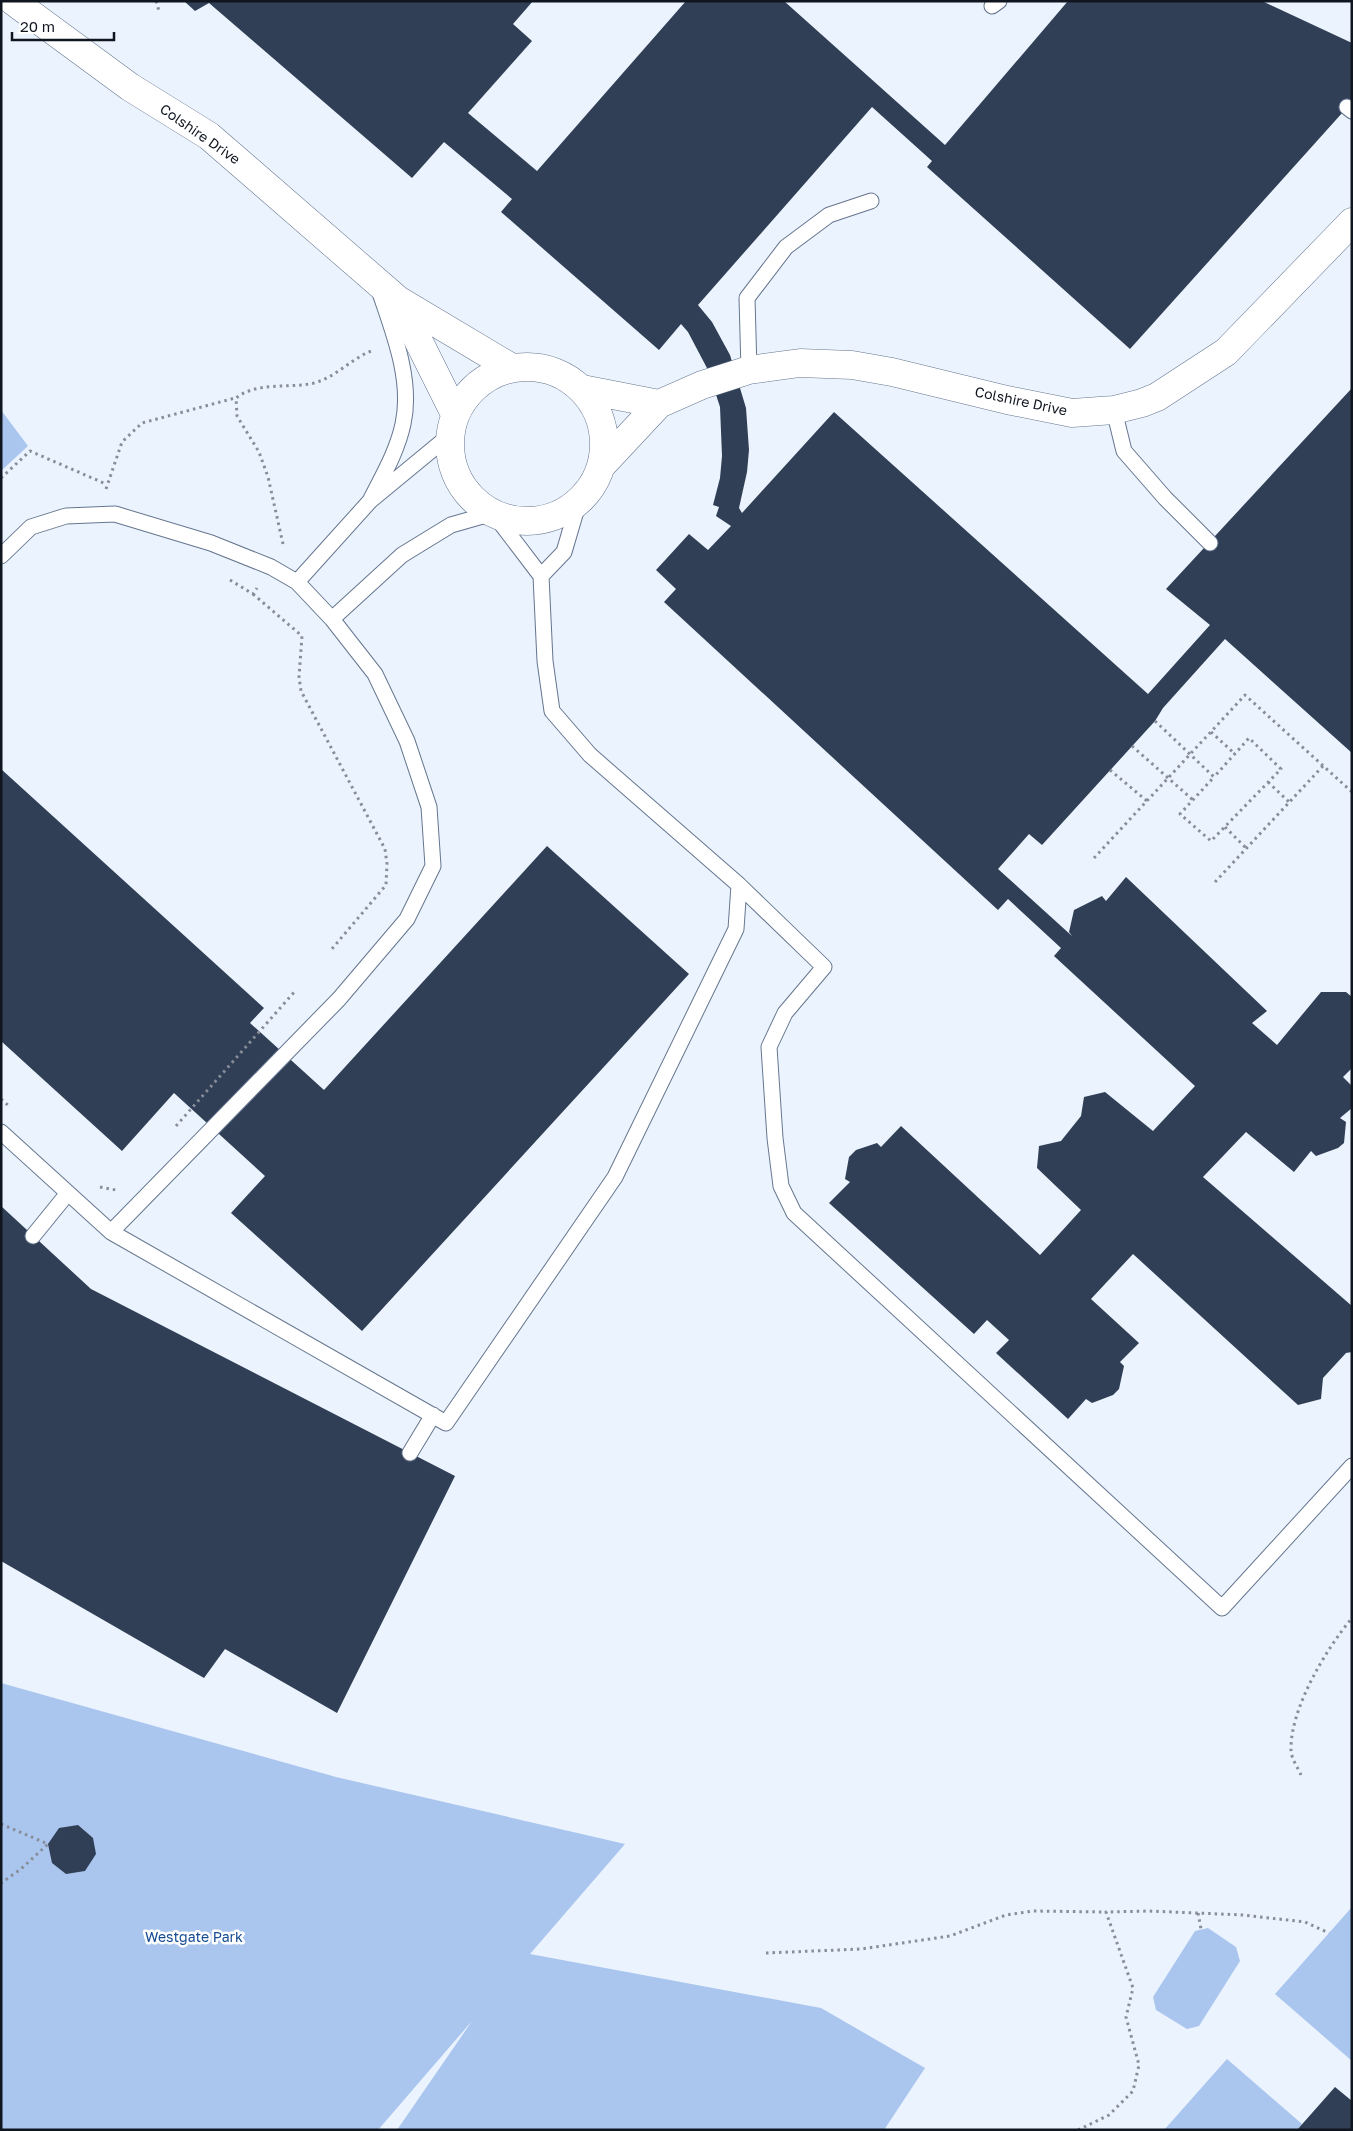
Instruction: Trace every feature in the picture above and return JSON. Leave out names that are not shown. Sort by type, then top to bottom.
[{"type":"street","name":"Colshire Drive","points":[[13,1],[130,87],[209,136],[398,300],[512,368]]},
{"type":"street","name":"Colshire Drive","points":[[602,466],[604,445],[602,425],[594,405],[582,389],[561,374],[538,367],[512,368],[489,377],[468,393],[453,424],[451,458],[459,481],[473,499],[493,513],[515,520],[538,520],[560,513],[579,501],[592,485],[602,466],[659,404],[748,370],[800,363],[852,365],[1072,413],[1114,410],[1157,397],[1226,352],[1352,222]]},
{"type":"street","name":"Colshire Drive","points":[[398,300],[453,424]]},
{"type":"street","name":"Colshire Drive","points":[[582,389],[659,404]]},
{"type":"lane","points":[[748,370],[747,298],[786,248],[829,215],[871,201]]},
{"type":"lane","points":[[370,501],[392,458],[403,423],[404,386],[395,342],[376,281]]},
{"type":"lane","points":[[1114,410],[1124,451],[1165,498],[1210,543]]},
{"type":"lane","points":[[297,582],[370,501],[453,424]]},
{"type":"lane","points":[[541,576],[564,552],[579,501]]},
{"type":"lane","points":[[332,620],[402,555],[451,525],[493,513],[541,576],[545,661],[552,711],[590,755],[738,885],[824,967],[785,1013],[769,1046],[775,1138],[781,1186],[794,1213],[1222,1608],[1352,1466]]},
{"type":"lane","points":[[1,556],[31,527],[66,516],[115,514],[212,543],[271,567],[297,582],[332,620],[375,674],[407,741],[429,807],[432,866],[407,920],[339,999],[111,1232]]},
{"type":"lane","points":[[1,1132],[111,1232],[446,1423],[615,1177],[736,929],[738,885]]},
{"type":"lane","points":[[33,1236],[68,1193]]},
{"type":"lane","points":[[410,1453],[433,1416]]},
{"type":"path","points":[[156,1],[159,11]]},
{"type":"path","points":[[106,514],[106,484],[122,442],[142,423],[236,398],[245,390],[314,383],[342,370],[367,353],[395,342]]},
{"type":"path","points":[[236,398],[237,416],[259,452],[268,477],[283,546],[253,594]]},
{"type":"path","points":[[1,478],[30,451],[106,484]]},
{"type":"path","points":[[228,579],[253,594],[302,636],[299,677],[301,691],[385,849],[387,864],[386,885],[331,950]]},
{"type":"path","points":[[1094,858],[1246,695],[1352,792]]},
{"type":"path","points":[[1155,721],[1214,777]]},
{"type":"path","points":[[1211,732],[1235,754]]},
{"type":"path","points":[[1249,738],[1281,769],[1211,841],[1180,814],[1235,754],[1249,738]]},
{"type":"path","points":[[1132,746],[1193,800]]},
{"type":"path","points":[[1215,882],[1323,766]]},
{"type":"path","points":[[1110,770],[1147,801]]},
{"type":"path","points":[[1268,782],[1289,802]]},
{"type":"path","points":[[1225,827],[1246,848]]},
{"type":"path","points":[[170,1132],[296,990]]},
{"type":"path","points":[[1,1099],[15,1112]]},
{"type":"path","points":[[98,1187],[119,1190]]},
{"type":"path","points":[[1301,1775],[1291,1752],[1293,1730],[1310,1685],[1335,1639],[1352,1618]]},
{"type":"path","points":[[1,1824],[48,1844],[21,1869],[1,1883]]},
{"type":"path","points":[[766,1953],[861,1949],[950,1936],[1006,1915],[1032,1911],[1243,1915],[1305,1922],[1329,1934]]},
{"type":"path","points":[[1078,2130],[1109,2115],[1133,2092],[1139,2065],[1126,2017],[1133,1988],[1106,1912]]},
{"type":"path","points":[[1198,1913],[1201,1929]]},
{"type":"green space","points":[[1,410],[28,446],[1,471]]},
{"type":"green space","name":"Westgate Park","points":[[1,1683],[336,1777],[625,1844],[530,1954],[821,2008],[925,2068],[884,2130],[397,2130],[472,2021],[378,2130],[1,2130]]},
{"type":"green space","points":[[1352,1907],[1352,2061],[1275,1994]]},
{"type":"green space","points":[[1208,1928],[1236,1947],[1240,1961],[1199,2026],[1187,2029],[1156,2010],[1153,1997],[1195,1931]]},
{"type":"green space","points":[[1227,2059],[1302,2124],[1297,2130],[1164,2130]]},
{"type":"building","points":[[184,1],[533,1],[513,24],[532,41],[468,113],[537,171],[686,1],[784,1],[945,145],[1068,1],[1262,1],[1352,43],[1352,102],[1130,349],[927,167],[932,161],[872,107],[698,305],[712,322],[730,355],[746,408],[749,450],[747,472],[739,508],[742,513],[834,412],[1148,694],[1210,625],[1166,589],[1352,388],[1352,753],[1225,639],[1163,708],[1155,721],[1042,845],[1029,834],[998,869],[1072,936],[1069,932],[1074,910],[1102,896],[1106,901],[1126,877],[1267,1011],[1252,1023],[1277,1045],[1321,992],[1346,992],[1352,997],[1352,1068],[1343,1077],[1352,1086],[1352,1108],[1340,1118],[1346,1122],[1344,1143],[1338,1148],[1316,1156],[1311,1151],[1294,1172],[1246,1132],[1203,1177],[1352,1306],[1352,1352],[1346,1353],[1323,1378],[1321,1399],[1298,1405],[1133,1254],[1091,1299],[1139,1343],[1120,1362],[1124,1366],[1119,1389],[1113,1395],[1092,1403],[1086,1399],[1068,1419],[996,1353],[1009,1340],[987,1320],[974,1334],[829,1203],[850,1182],[845,1179],[849,1157],[856,1150],[877,1143],[881,1147],[901,1126],[1040,1255],[1081,1210],[1037,1168],[1039,1146],[1061,1141],[1081,1116],[1084,1097],[1105,1092],[1153,1131],[1195,1086],[1054,956],[1061,948],[1008,899],[998,910],[664,602],[676,589],[656,570],[689,534],[708,550],[731,526],[716,516],[719,507],[713,505],[720,478],[722,456],[720,407],[708,370],[688,332],[681,324],[659,350],[501,212],[512,199],[444,142],[412,178],[209,3],[195,11]]},
{"type":"building","points":[[1,769],[264,1008],[250,1023],[324,1090],[547,846],[689,974],[362,1331],[231,1213],[265,1176],[174,1093],[122,1151],[1,1041]]},
{"type":"building","points":[[1,1206],[91,1289],[455,1476],[337,1713],[225,1649],[204,1678],[1,1561]]},
{"type":"building","points":[[78,1825],[93,1838],[96,1854],[85,1871],[66,1874],[52,1863],[48,1844],[59,1828]]},
{"type":"building","points":[[1335,2087],[1352,2101],[1352,2130],[1297,2130]]}]
